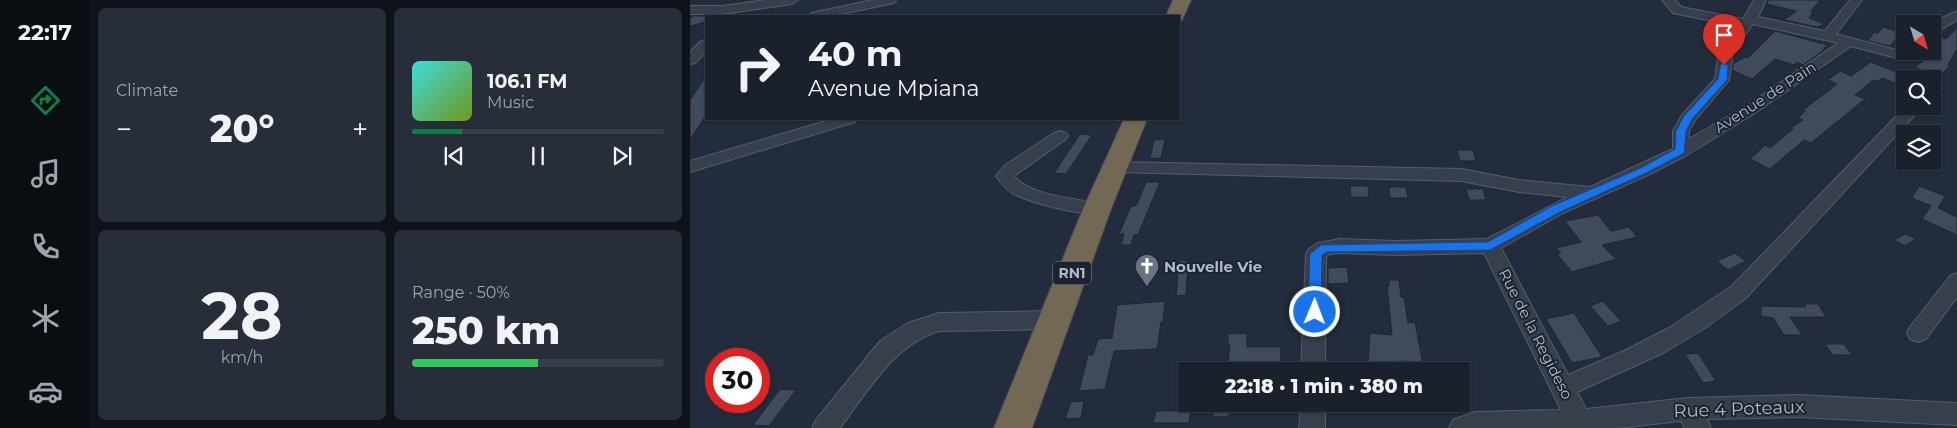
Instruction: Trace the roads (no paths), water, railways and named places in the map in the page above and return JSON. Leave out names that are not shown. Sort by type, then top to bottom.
[{"type":"highway","points":[[1176,15],[1182,0]]},
{"type":"highway","name":"RN1","points":[[1013,428],[1097,209],[1135,120]]},
{"type":"street","points":[[690,10],[724,13],[792,0]]},
{"type":"street","points":[[778,15],[788,8],[792,0]]},
{"type":"street","points":[[821,15],[890,0]]},
{"type":"street","points":[[1668,0],[1677,10],[1828,36],[1896,54]]},
{"type":"street","points":[[1680,151],[1681,131],[1684,124],[1722,80],[1726,50],[1748,21],[1760,0]]},
{"type":"street","points":[[1828,36],[1856,0]]},
{"type":"street","points":[[1941,24],[1957,15]]},
{"type":"street","name":"Avenue de Pain","points":[[1490,246],[1556,209],[1644,170],[1680,151],[1753,108],[1849,41]]},
{"type":"street","points":[[690,44],[705,42]]},
{"type":"street","points":[[690,60],[705,43]]},
{"type":"street","points":[[1563,388],[1663,344],[1733,297],[1906,115]]},
{"type":"street","points":[[690,167],[846,120]]},
{"type":"street","points":[[1060,136],[1010,170],[1005,176],[1007,182],[1014,188],[1060,202],[1097,209]]},
{"type":"street","points":[[1116,167],[1461,175],[1519,186],[1594,193]]},
{"type":"street","points":[[1313,362],[1316,254],[1325,248],[1340,246],[1395,248],[1490,246]]},
{"type":"street","name":"Rue de la Regideso","points":[[1490,246],[1582,425]]},
{"type":"street","points":[[1918,333],[1957,281]]},
{"type":"street","points":[[825,428],[888,348],[916,329],[940,322],[1054,320]]},
{"type":"street","name":"Rue 4 Poteaux","points":[[1462,427],[1475,423],[1582,425],[1693,419],[1799,406],[1957,414]]},
{"type":"street","points":[[1312,412],[1312,428]]},
{"type":"place","name":"Nouvelle Vie","points":[[1147,287]]}]
